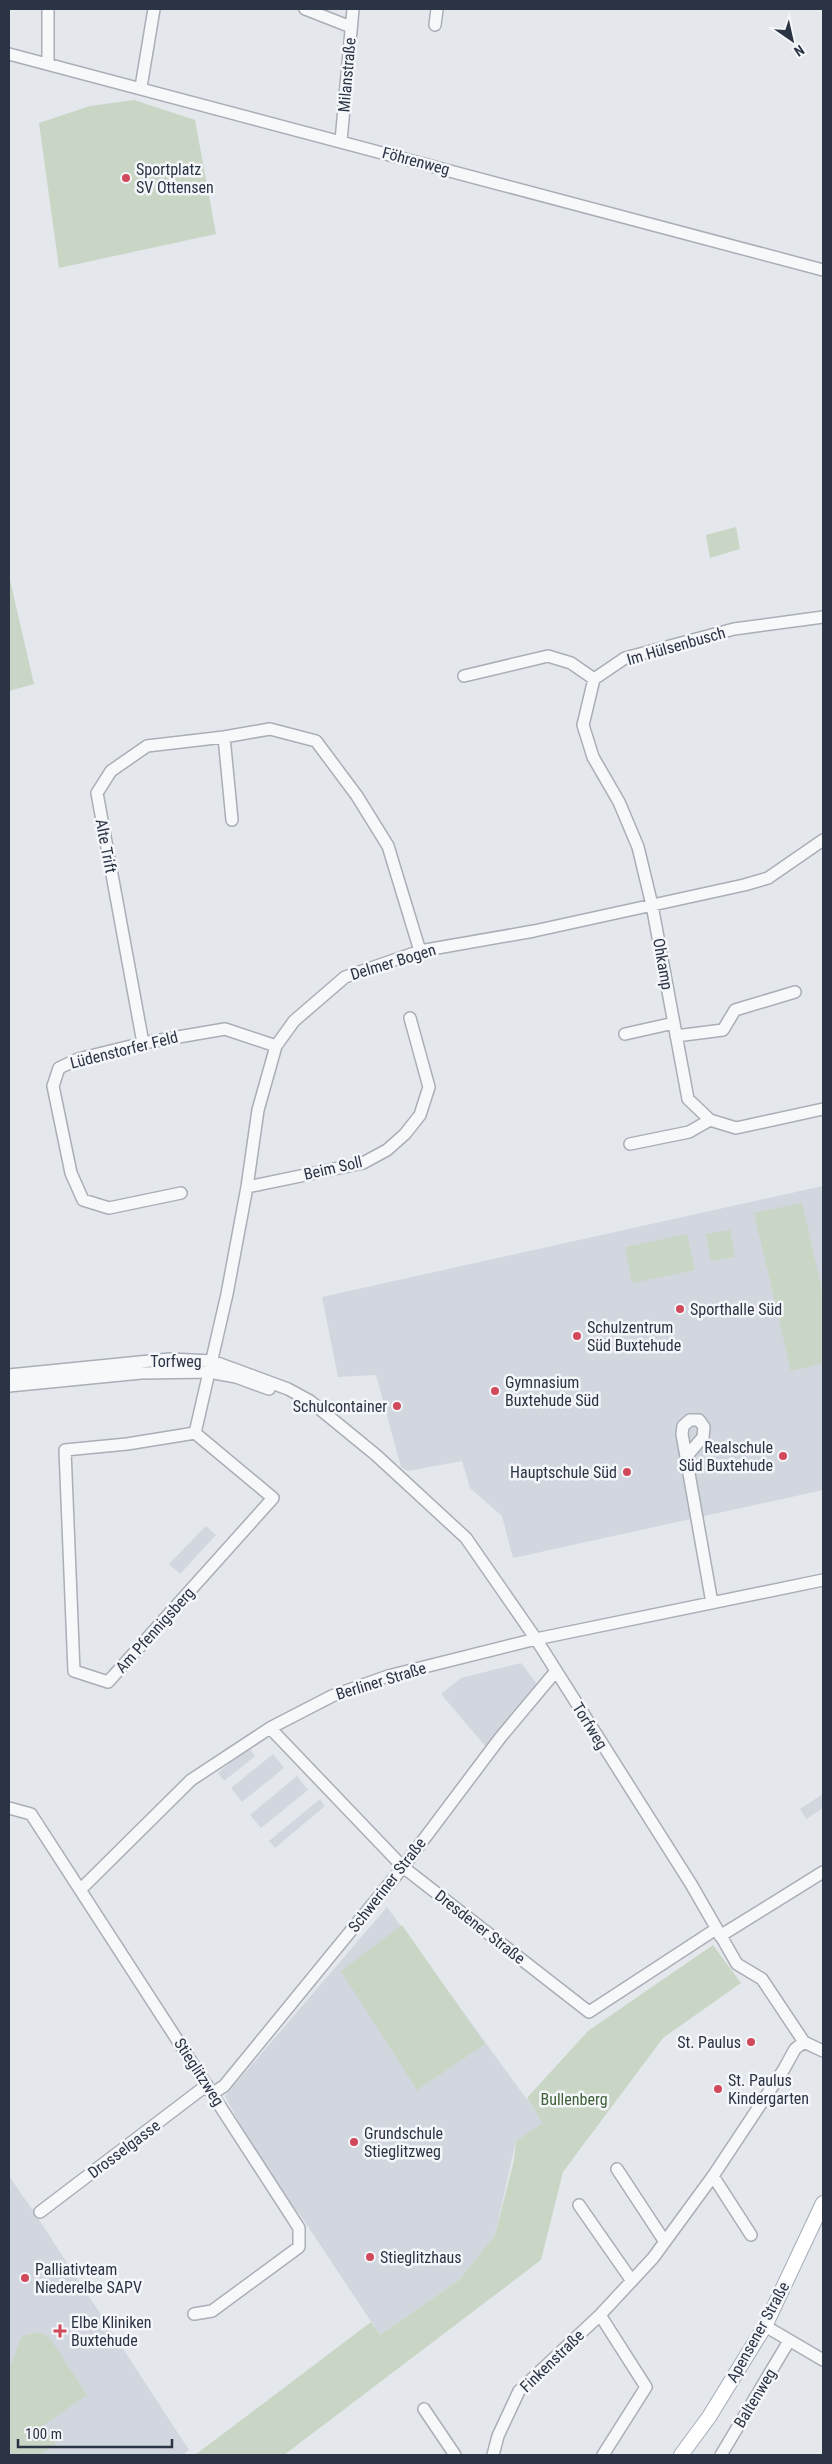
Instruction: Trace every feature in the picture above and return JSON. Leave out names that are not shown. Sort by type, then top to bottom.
[{"type":"main road","name":"Apensener Straße","points":[[681,2455],[708,2417],[765,2326],[823,2203]]},
{"type":"street","points":[[48,9],[48,64]]},
{"type":"street","points":[[140,87],[154,9]]},
{"type":"street","points":[[305,9],[351,27]]},
{"type":"street","name":"Milanstraße","points":[[341,141],[354,9]]},
{"type":"street","points":[[435,25],[437,9]]},
{"type":"street","name":"Föhrenweg","points":[[9,54],[140,87],[823,270]]},
{"type":"street","name":"Im Hülsenbusch","points":[[594,679],[625,658],[734,629],[823,617]]},
{"type":"street","points":[[464,676],[548,656],[571,663],[594,679],[583,725],[593,757],[619,802],[638,847],[652,905]]},
{"type":"street","name":"Alte Trift","points":[[143,1042],[97,793],[111,771],[147,746],[224,737],[270,729],[316,741],[356,796],[388,846],[420,951]]},
{"type":"street","points":[[224,737],[232,820]]},
{"type":"street","name":"Delmer Bogen","points":[[211,1366],[248,1187],[258,1110],[276,1046],[294,1022],[345,977],[420,951],[534,930],[744,885],[768,878],[823,840]]},
{"type":"street","name":"Ohkamp","points":[[652,905],[688,1099],[710,1120],[736,1128],[823,1109]]},
{"type":"street","points":[[676,1036],[723,1030],[735,1010],[795,992]]},
{"type":"street","name":"Beim Soll","points":[[248,1187],[363,1163],[387,1150],[405,1134],[420,1115],[429,1087],[410,1018]]},
{"type":"street","points":[[625,1034],[674,1024]]},
{"type":"street","name":"Lüdenstorfer Feld","points":[[181,1193],[109,1208],[83,1200],[71,1173],[53,1086],[59,1068],[78,1059],[143,1042],[225,1029],[276,1046]]},
{"type":"street","points":[[630,1144],[689,1132],[710,1120]]},
{"type":"street","name":"Torfweg","points":[[9,1375],[170,1360],[211,1366],[282,1394],[330,1418],[376,1455],[466,1538],[500,1584],[691,1884],[737,1964],[762,1979],[804,2042]]},
{"type":"street","points":[[195,1433],[211,1366]]},
{"type":"street","name":"Torfweg","points":[[9,1386],[211,1366]]},
{"type":"street","name":"Am Pfennigsberg","points":[[195,1433],[273,1498],[108,1682],[74,1671],[65,1450],[195,1433]]},
{"type":"street","points":[[686,1457],[712,1603]]},
{"type":"street","name":"Berliner Straße","points":[[81,1889],[191,1780],[270,1728],[332,1696],[362,1685],[536,1639],[823,1580]]},
{"type":"street","name":"Schweriner Straße","points":[[210,2089],[224,2086],[403,1867],[497,1742],[556,1671]]},
{"type":"street","name":"Dresdener Straße","points":[[270,1728],[403,1867],[588,2012],[718,1932]]},
{"type":"street","name":"Stieglitzweg","points":[[9,1808],[31,1814],[299,2228],[299,2247],[212,2311],[194,2314]]},
{"type":"street","points":[[718,1932],[823,1872]]},
{"type":"street","points":[[804,2042],[823,2051]]},
{"type":"street","name":"Finkenstraße","points":[[493,2455],[498,2436],[519,2390],[600,2314],[632,2281],[665,2242],[713,2176],[784,2069],[795,2049],[804,2042]]},
{"type":"street","name":"Drosselgasse","points":[[40,2212],[210,2089]]},
{"type":"street","points":[[617,2169],[665,2242]]},
{"type":"street","points":[[713,2176],[751,2234]]},
{"type":"street","points":[[579,2205],[632,2281]]},
{"type":"street","points":[[600,2314],[646,2387],[603,2455]]},
{"type":"street","points":[[765,2326],[823,2360]]},
{"type":"street","name":"Baltenweg","points":[[721,2455],[788,2341]]},
{"type":"street","points":[[424,2409],[455,2455]]},
{"type":"shaded area","name":"Schulzentrum Süd Buxtehude","points":[[823,1186],[823,1490],[513,1558],[502,1516],[470,1488],[462,1461],[408,1471],[401,1467],[376,1375],[338,1377],[322,1297]]},
{"type":"shaded area","points":[[206,1526],[216,1535],[180,1574],[169,1564]]},
{"type":"shaded area","points":[[521,1663],[537,1684],[486,1747],[441,1694],[461,1678]]},
{"type":"shaded area","points":[[249,1747],[255,1756],[224,1781],[218,1773]]},
{"type":"shaded area","points":[[273,1754],[284,1768],[242,1802],[231,1788]]},
{"type":"shaded area","points":[[297,1776],[308,1790],[261,1828],[250,1815]]},
{"type":"shaded area","points":[[823,1794],[823,1808],[806,1819],[800,1809]]},
{"type":"shaded area","points":[[320,1799],[325,1806],[275,1848],[269,1841]]},
{"type":"shaded area","points":[[387,1907],[544,2123],[516,2141],[495,2235],[459,2280],[380,2335],[299,2213],[277,2193],[225,2096]]},
{"type":"shaded area","name":"Elbe Kliniken Buxtehude","points":[[9,2176],[189,2450],[183,2455],[9,2455]]},
{"type":"green space","name":"Sportplatz SV Ottensen","points":[[134,100],[195,120],[216,234],[59,268],[39,123],[90,106]]},
{"type":"green space","points":[[736,527],[740,549],[710,558],[706,535]]},
{"type":"green space","points":[[9,576],[34,684],[9,691]]},
{"type":"green space","points":[[802,1203],[823,1294],[823,1363],[791,1371],[754,1213]]},
{"type":"green space","points":[[730,1230],[735,1257],[711,1261],[706,1234]]},
{"type":"green space","points":[[687,1234],[695,1270],[632,1283],[625,1247]]},
{"type":"green space","points":[[402,1925],[485,2044],[417,2090],[341,1971]]},
{"type":"green space","name":"Bullenberg","points":[[713,1945],[741,1983],[663,2038],[563,2172],[541,2260],[284,2455],[195,2455],[371,2322],[380,2335],[459,2280],[495,2235],[514,2160],[516,2141],[543,2123],[527,2098],[588,2031]]},
{"type":"green space","points":[[38,2332],[49,2337],[87,2395],[42,2426],[56,2444],[40,2455],[9,2455],[9,2369],[22,2336]]},
{"type":"place","name":"Sportplatz SV Ottensen","points":[[126,178]]},
{"type":"place","name":"Sporthalle Süd","points":[[680,1309]]},
{"type":"place","name":"Schulzentrum Süd Buxtehude","points":[[577,1336]]},
{"type":"place","name":"Gymnasium Buxtehude Süd","points":[[495,1391]]},
{"type":"place","name":"Schulcontainer","points":[[397,1406]]},
{"type":"place","name":"Realschule Süd Buxtehude","points":[[783,1456]]},
{"type":"place","name":"Hauptschule Süd","points":[[627,1472]]},
{"type":"place","name":"St. Paulus","points":[[751,2042]]},
{"type":"place","name":"St. Paulus Kindergarten","points":[[718,2089]]},
{"type":"place","name":"Grundschule Stieglitzweg","points":[[354,2142]]},
{"type":"place","name":"Stieglitzhaus","points":[[370,2257]]},
{"type":"place","name":"Palliativteam Niederelbe SAPV","points":[[25,2278]]},
{"type":"place","name":"Elbe Kliniken Buxtehude","points":[[60,2331]]}]
